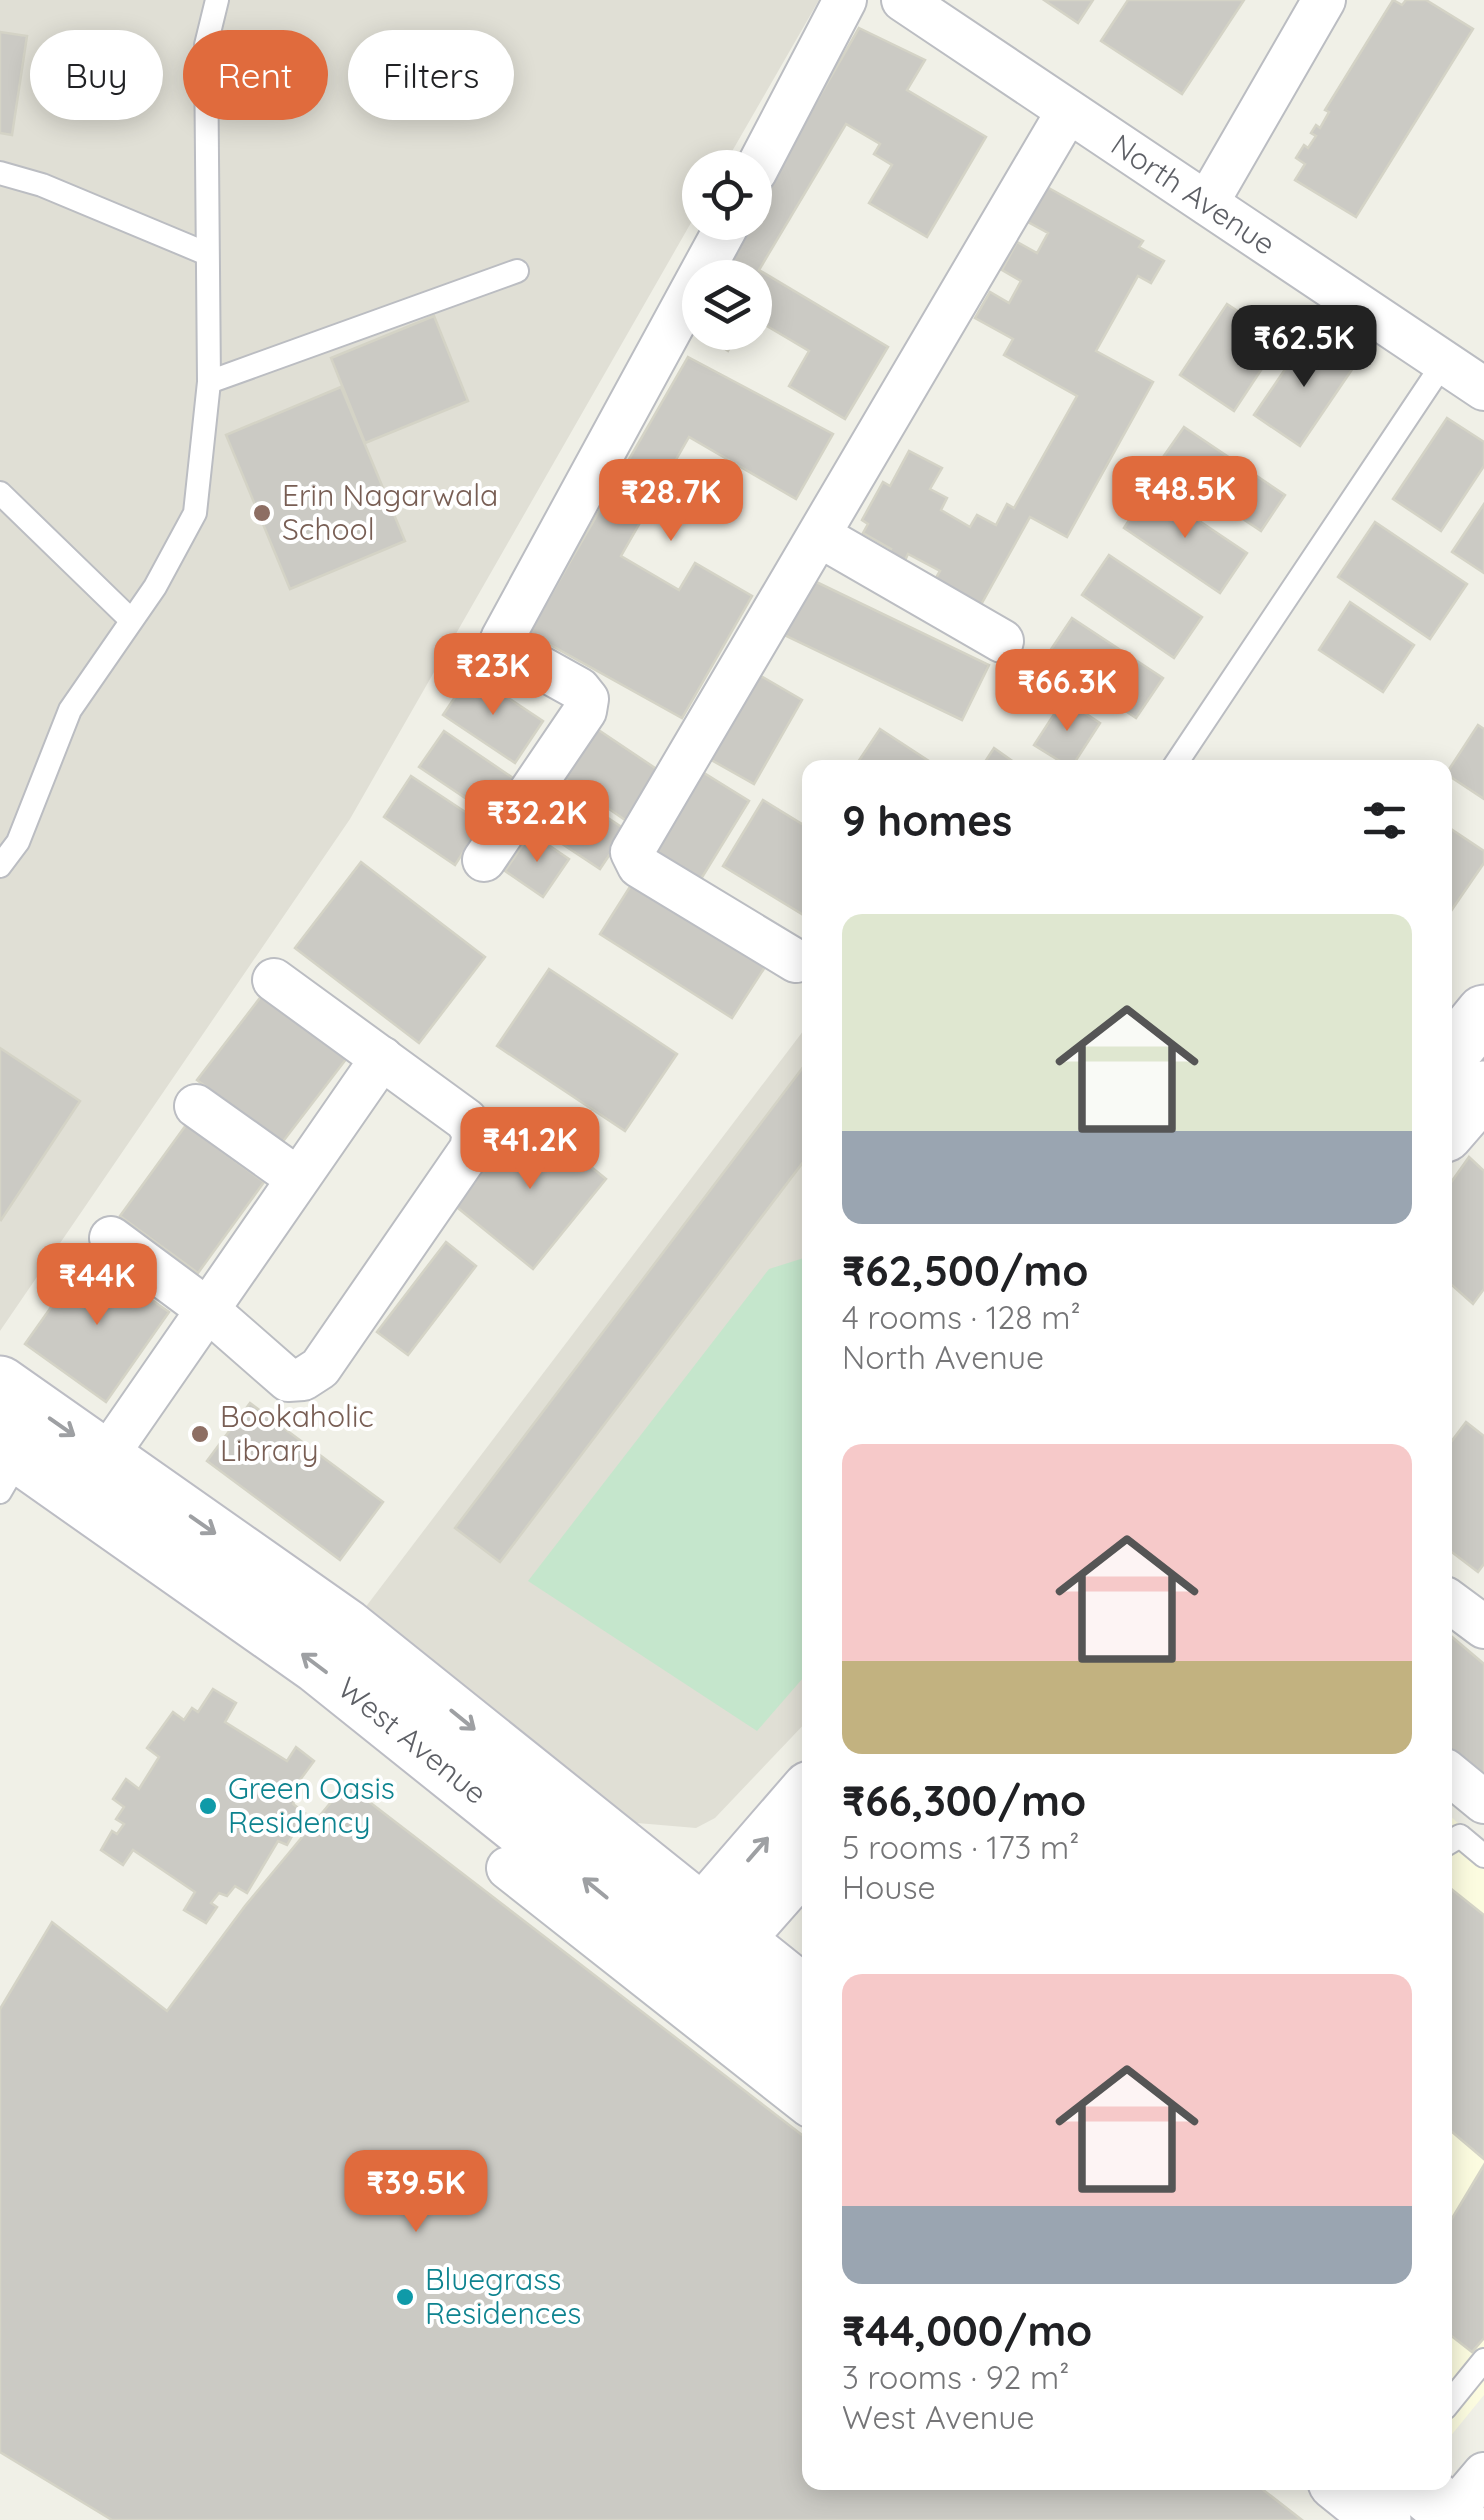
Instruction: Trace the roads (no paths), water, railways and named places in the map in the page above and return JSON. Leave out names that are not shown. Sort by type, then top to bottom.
[{"type":"main road","points":[[1452,1053],[1484,1013]]},
{"type":"main road","points":[[1452,1126],[1484,1088]]},
{"type":"main road","name":"West Avenue","points":[[0,1384],[92,1476],[317,1665],[704,1944],[787,2038]]},
{"type":"main road","name":"West Avenue","points":[[7,1463],[92,1476]]},
{"type":"main road","points":[[704,1944],[802,1801]]},
{"type":"main road","points":[[704,1944],[802,1862]]},
{"type":"main road","points":[[1346,2490],[1383,2520]]},
{"type":"street","points":[[767,150],[845,0]]},
{"type":"street","name":"North Avenue","points":[[903,0],[1484,389]]},
{"type":"street","points":[[1207,204],[1324,0]]},
{"type":"street","points":[[796,961],[639,866],[632,852],[1068,111]]},
{"type":"street","points":[[484,860],[585,711],[586,700],[580,690],[509,650],[502,639],[719,240]]},
{"type":"street","points":[[820,536],[1002,642]]},
{"type":"street","points":[[111,1238],[208,1310],[288,1380],[303,1379],[320,1368],[471,1149],[474,1133],[466,1120],[274,980]]},
{"type":"street","points":[[92,1476],[382,1058]]},
{"type":"street","points":[[1452,1067],[1484,1088]]},
{"type":"street","points":[[196,1106],[296,1178]]},
{"type":"street","points":[[1452,1603],[1484,1627]]},
{"type":"street","points":[[1452,1776],[1484,1802]]},
{"type":"street","points":[[508,1868],[787,2038],[802,2082]]},
{"type":"lane","points":[[0,866],[18,842],[70,710],[156,587],[194,513],[209,382],[206,45],[216,0]]},
{"type":"lane","points":[[0,173],[42,185],[205,254]]},
{"type":"lane","points":[[209,382],[517,270]]},
{"type":"lane","points":[[1178,760],[1444,362]]},
{"type":"lane","points":[[0,493],[131,620]]},
{"type":"lane","points":[[1452,1841],[1460,1836],[1484,1856]]},
{"type":"lane","points":[[1452,2399],[1484,2360]]},
{"type":"place","name":"Erin Nagarwala School","points":[[262,513]]},
{"type":"place","name":"Bookaholic Library","points":[[200,1434]]},
{"type":"place","name":"Green Oasis Residency","points":[[208,1806]]},
{"type":"place","name":"Bluegrass Residences","points":[[405,2297]]}]
